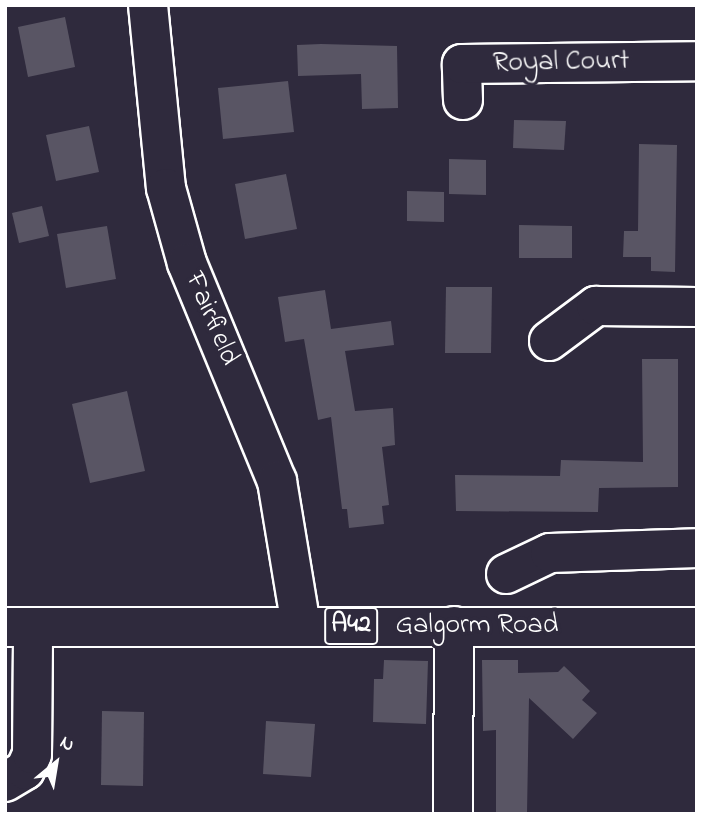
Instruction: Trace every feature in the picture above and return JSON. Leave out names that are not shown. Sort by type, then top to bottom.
[{"type":"street","name":"Fairfield","points":[[148,5],[166,188],[187,263],[276,481],[301,626]]},
{"type":"street","name":"Royal Court","points":[[463,100],[462,64],[697,61]]},
{"type":"street","points":[[549,341],[596,306],[697,307]]},
{"type":"street","points":[[506,574],[550,553],[697,548]]},
{"type":"street","points":[[453,814],[454,626]]},
{"type":"street","name":"Galgorm Road","points":[[19,627],[697,627]]},
{"type":"street","points":[[5,782],[25,771],[32,754],[19,627]]},
{"type":"building","points":[[65,17],[75,67],[28,77],[18,27]]},
{"type":"building","points":[[297,45],[397,46],[398,108],[362,109],[361,74],[298,76]]},
{"type":"building","points":[[288,81],[294,132],[223,139],[218,88]]},
{"type":"building","points":[[514,120],[566,121],[564,150],[513,148]]},
{"type":"building","points":[[89,126],[99,172],[56,181],[46,135]]},
{"type":"building","points":[[639,144],[677,145],[675,272],[651,271],[651,257],[623,257],[624,231],[638,231]]},
{"type":"building","points":[[449,159],[486,160],[486,195],[449,194]]},
{"type":"building","points":[[286,174],[297,229],[245,239],[235,184]]},
{"type":"building","points":[[407,191],[444,192],[444,222],[407,221]]},
{"type":"building","points":[[42,206],[49,236],[19,243],[12,213]]},
{"type":"building","points":[[519,225],[572,226],[572,258],[519,258]]},
{"type":"building","points":[[107,226],[116,279],[66,288],[57,234]]},
{"type":"building","points":[[446,287],[492,287],[491,353],[445,353]]},
{"type":"building","points":[[325,290],[331,329],[391,321],[394,345],[345,351],[355,411],[393,408],[395,445],[382,447],[389,505],[382,506],[384,524],[349,528],[347,509],[342,509],[331,417],[318,420],[304,339],[285,342],[278,297]]},
{"type":"building","points":[[642,359],[678,359],[678,487],[599,488],[598,512],[456,511],[455,475],[560,476],[561,460],[643,462]]},
{"type":"building","points":[[127,391],[145,471],[90,483],[72,404]]},
{"type":"building","points":[[384,660],[428,661],[426,724],[373,722],[374,679],[383,679]]},
{"type":"building","points":[[482,660],[518,660],[518,673],[558,672],[564,666],[590,691],[582,700],[597,713],[573,739],[529,698],[527,814],[496,814],[496,730],[483,731]]},
{"type":"building","points":[[102,711],[144,712],[143,786],[101,785]]},
{"type":"building","points":[[266,721],[315,724],[311,777],[263,774]]}]
